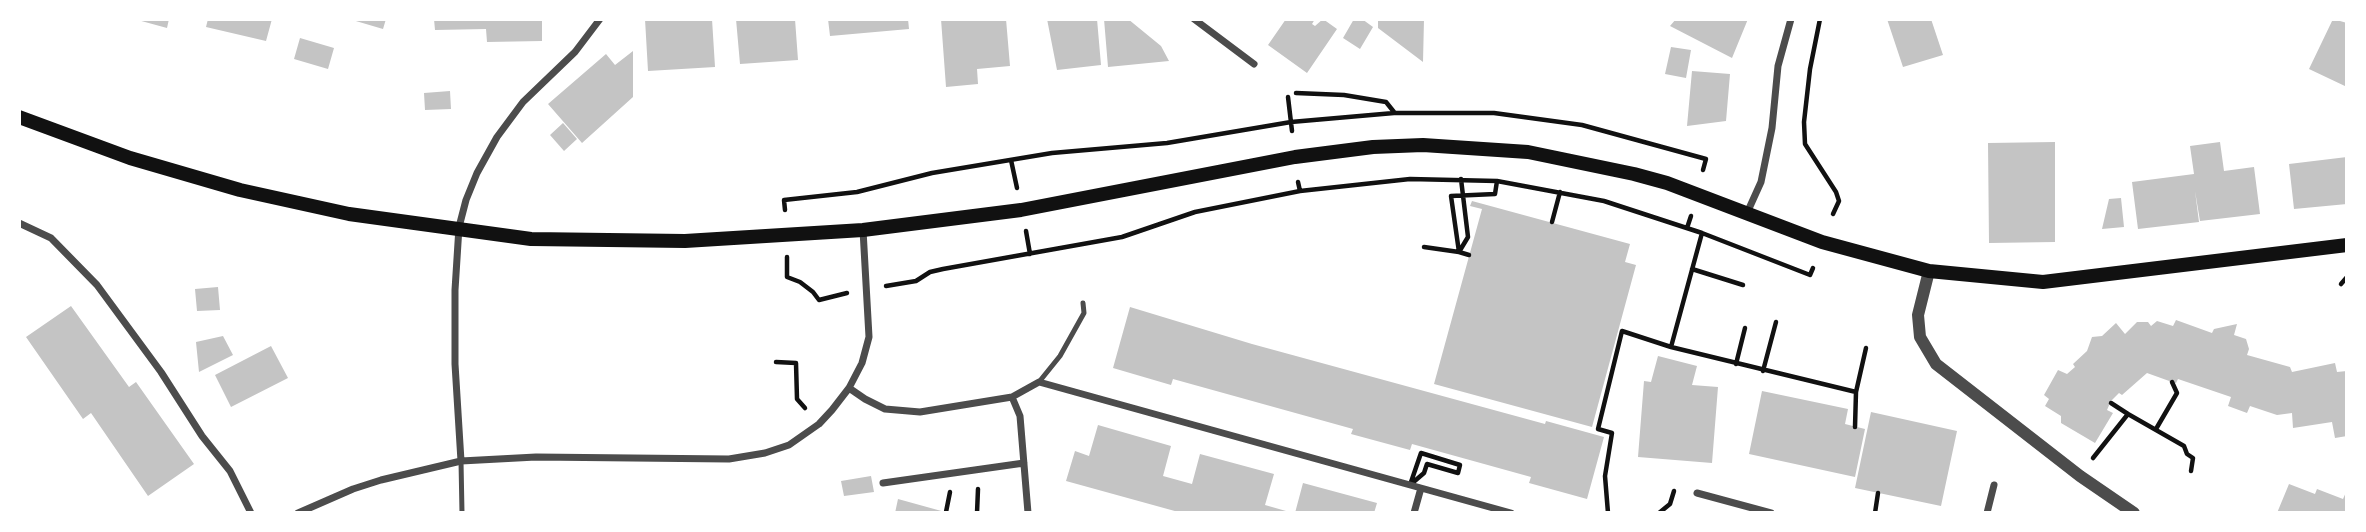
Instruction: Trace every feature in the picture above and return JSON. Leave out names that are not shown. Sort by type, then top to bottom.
[{"type":"main road","points":[[19,117],[130,158],[240,190],[349,214],[531,239],[685,241],[863,230],[1021,211],[1295,157],[1373,147],[1423,145],[1504,149],[1581,162],[1667,183],[1822,242],[1929,271],[2043,282],[2347,245]]},
{"type":"street","points":[[461,461],[455,364],[455,290],[459,227],[466,200],[497,137],[523,102],[575,52],[600,19]]},
{"type":"street","points":[[1194,19],[1254,64]]},
{"type":"street","points":[[1747,213],[1761,182],[1772,128],[1778,66],[1791,19]]},
{"type":"street","points":[[19,223],[51,238],[97,285],[161,372],[202,436],[230,471],[251,513]]},
{"type":"street","points":[[298,513],[381,480],[461,461],[536,457],[729,459],[765,453],[789,445],[819,424],[849,388],[862,363],[869,337],[863,230]]},
{"type":"street","points":[[1929,271],[1918,315],[1920,337],[1936,364],[2080,476],[2134,513]]},
{"type":"street","points":[[849,388],[885,409],[920,412],[1012,397],[1039,382],[1511,513]]},
{"type":"street","points":[[1012,397],[1020,416],[1028,513]]},
{"type":"street","points":[[883,483],[1024,463]]},
{"type":"street","points":[[1987,513],[1994,485]]},
{"type":"street","points":[[1414,513],[1421,488]]},
{"type":"street","points":[[1696,493],[1771,513]]},
{"type":"lane","points":[[1039,382],[1060,356],[1084,313],[1083,303]]},
{"type":"lane","points":[[461,461],[462,513]]},
{"type":"path","points":[[1820,19],[1807,90],[1805,144],[1836,192],[1839,201],[1833,214]]},
{"type":"path","points":[[1296,93],[1345,94],[1385,102],[1394,113]]},
{"type":"path","points":[[1288,97],[1293,131]]},
{"type":"path","points":[[1298,182],[1300,191],[1410,179],[1497,181],[1604,201],[1702,233],[1810,275],[1813,268]]},
{"type":"path","points":[[1459,252],[1468,237],[1461,179]]},
{"type":"path","points":[[1459,252],[1451,196],[1495,194],[1497,181]]},
{"type":"path","points":[[1552,222],[1560,192]]},
{"type":"path","points":[[1671,347],[1702,233]]},
{"type":"path","points":[[1424,247],[1469,255]]},
{"type":"path","points":[[1692,269],[1743,285]]},
{"type":"path","points":[[2342,284],[2347,276]]},
{"type":"path","points":[[1763,371],[1776,322]]},
{"type":"path","points":[[1736,364],[1745,328]]},
{"type":"path","points":[[1608,513],[1605,476],[1612,433],[1598,429],[1622,331],[1736,364],[1856,392]]},
{"type":"path","points":[[1855,427],[1856,392],[1866,348]]},
{"type":"path","points":[[776,362],[796,363],[797,399],[819,424]]},
{"type":"path","points":[[2156,429],[2177,393],[2172,382]]},
{"type":"path","points":[[2111,403],[2184,446],[2186,454],[2193,458],[2192,471]]},
{"type":"path","points":[[2080,476],[2128,414]]},
{"type":"path","points":[[1875,513],[1878,493]]},
{"type":"building","points":[[134,19],[169,19],[167,28]]},
{"type":"building","points":[[208,19],[272,19],[266,41],[206,27]]},
{"type":"building","points":[[349,19],[386,19],[383,29]]},
{"type":"building","points":[[434,19],[542,19],[542,41],[487,42],[486,29],[435,30]]},
{"type":"building","points":[[645,19],[712,19],[715,67],[648,71]]},
{"type":"building","points":[[736,19],[795,19],[798,60],[740,64]]},
{"type":"building","points":[[828,19],[908,19],[909,29],[830,36]]},
{"type":"building","points":[[941,19],[1006,19],[1010,66],[977,69],[978,84],[946,87]]},
{"type":"building","points":[[1047,19],[1097,19],[1101,65],[1057,70]]},
{"type":"building","points":[[1104,19],[1128,19],[1161,46],[1169,61],[1108,67]]},
{"type":"building","points":[[1286,19],[1315,19],[1312,24],[1315,26],[1323,19],[1337,29],[1307,73],[1268,45]]},
{"type":"building","points":[[1354,19],[1362,19],[1373,27],[1360,49],[1343,38]]},
{"type":"building","points":[[1378,19],[1424,19],[1423,62],[1378,28]]},
{"type":"building","points":[[1676,19],[1748,19],[1732,58],[1670,26]]},
{"type":"building","points":[[1887,19],[1931,19],[1943,55],[1903,67]]},
{"type":"building","points":[[2333,19],[2347,23],[2347,87],[2309,69]]},
{"type":"building","points":[[300,38],[334,48],[328,69],[294,59]]},
{"type":"building","points":[[1671,47],[1691,50],[1686,78],[1665,74]]},
{"type":"building","points":[[633,51],[633,97],[582,143],[548,104],[606,54],[615,65]]},
{"type":"building","points":[[1692,71],[1730,74],[1726,121],[1687,126]]},
{"type":"building","points":[[450,91],[451,109],[425,110],[424,93]]},
{"type":"building","points":[[563,123],[577,139],[564,151],[550,135]]},
{"type":"building","points":[[2055,142],[2055,242],[1989,243],[1988,143]]},
{"type":"building","points":[[2220,142],[2224,171],[2254,167],[2260,214],[2200,221],[2195,191],[2199,222],[2138,229],[2132,182],[2194,174],[2190,146]]},
{"type":"building","points":[[2347,157],[2347,204],[2294,209],[2289,164]]},
{"type":"building","points":[[2121,198],[2124,227],[2102,229],[2109,199]]},
{"type":"building","points":[[1472,201],[1630,244],[1625,262],[1636,265],[1592,427],[1434,384],[1482,209],[1470,206]]},
{"type":"building","points":[[218,287],[220,310],[197,311],[195,289]]},
{"type":"building","points":[[71,306],[129,387],[136,382],[194,464],[148,496],[91,413],[83,419],[26,337]]},
{"type":"building","points":[[1130,307],[1252,344],[1545,424],[1546,421],[1604,437],[1587,499],[1529,483],[1531,477],[1412,444],[1410,450],[1351,434],[1353,429],[1173,379],[1171,385],[1113,368]]},
{"type":"building","points":[[2176,320],[2212,333],[2214,329],[2237,324],[2234,335],[2246,339],[2249,349],[2247,355],[2290,367],[2292,372],[2335,363],[2337,372],[2347,371],[2347,436],[2335,438],[2332,422],[2293,428],[2292,413],[2277,415],[2250,406],[2247,413],[2228,406],[2231,397],[2178,379],[2176,383],[2147,373],[2111,401],[2107,410],[2113,413],[2095,443],[2061,423],[2061,416],[2045,406],[2049,399],[2044,395],[2058,370],[2067,374],[2075,367],[2073,364],[2087,351],[2092,337],[2102,336],[2116,323],[2125,334],[2137,322],[2148,322],[2151,326],[2157,321],[2173,326]]},
{"type":"building","points":[[223,336],[233,355],[199,372],[196,342]]},
{"type":"building","points":[[271,346],[288,378],[231,407],[215,375]]},
{"type":"building","points":[[1658,356],[1697,366],[1692,385],[1718,387],[1712,463],[1638,457],[1644,381],[1651,382]]},
{"type":"building","points":[[1762,391],[1848,409],[1845,424],[1865,429],[1855,477],[1749,454]]},
{"type":"building","points":[[1871,412],[1957,431],[1941,506],[1855,488]]},
{"type":"building","points":[[1098,425],[1171,446],[1163,476],[1192,484],[1200,454],[1274,474],[1265,505],[1293,513],[1182,513],[1066,481],[1075,451],[1089,456]]},
{"type":"building","points":[[871,476],[874,492],[844,496],[841,481]]},
{"type":"building","points":[[1303,483],[1377,503],[1374,513],[1295,513]]},
{"type":"building","points":[[2289,484],[2315,494],[2317,489],[2343,499],[2347,490],[2347,513],[2277,513]]},
{"type":"building","points":[[898,499],[945,512],[945,513],[895,513]]}]
